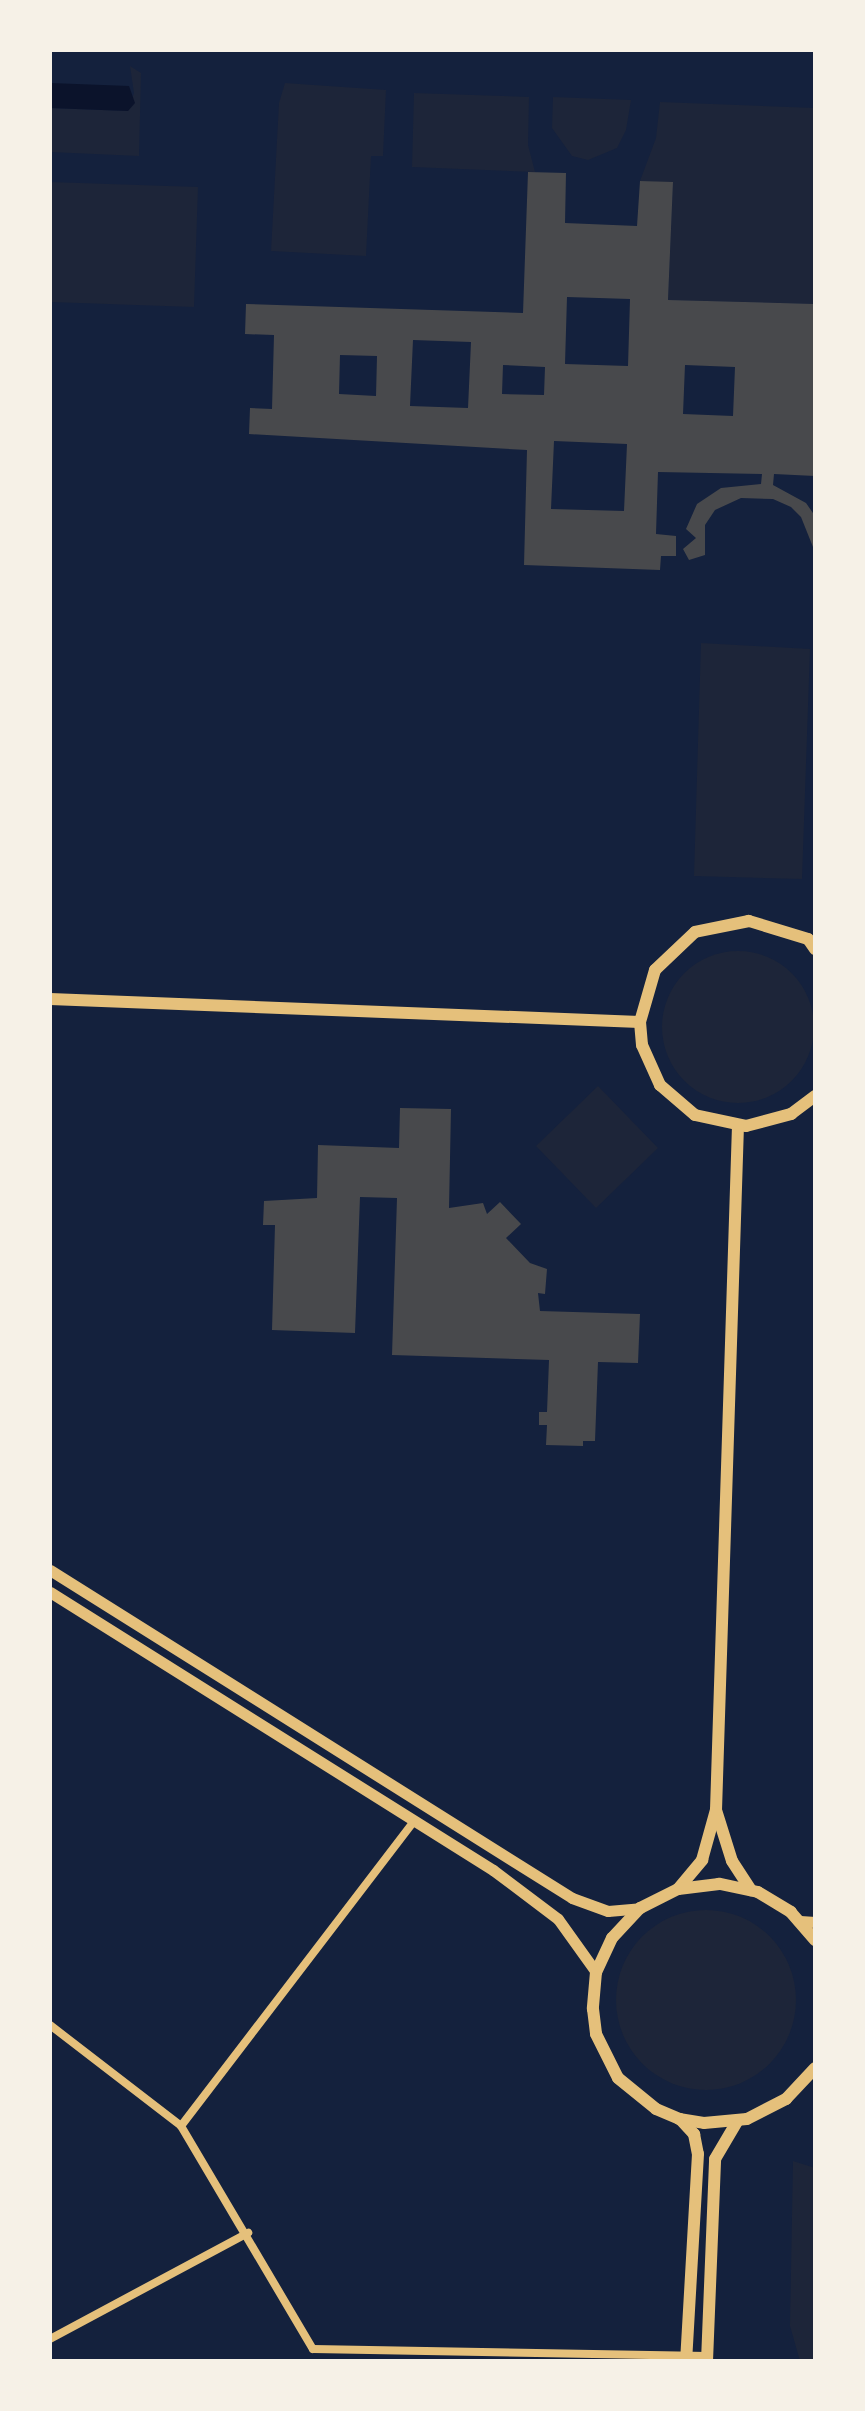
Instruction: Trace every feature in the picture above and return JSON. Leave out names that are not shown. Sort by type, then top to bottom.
[{"type":"main road","points":[[812,1101],[774,1121],[738,1126],[695,1115],[660,1085],[649,1066],[640,1022],[655,970],[695,932],[749,921],[776,926],[808,939],[815,949]]},
{"type":"main road","points":[[50,999],[640,1022]]},
{"type":"main road","points":[[678,1889],[702,1860],[716,1810],[738,1126]]},
{"type":"main road","points":[[716,1810],[732,1861],[751,1890]]},
{"type":"main road","points":[[686,2358],[698,2154],[694,2134],[679,2119],[636,2095],[605,2057],[593,2009],[596,1972],[612,1938],[640,1908],[678,1889],[719,1884],[751,1890],[800,1921],[815,1940]]},
{"type":"main road","points":[[679,2119],[738,2120],[786,2099],[815,2068]]},
{"type":"main road","points":[[707,2358],[715,2159],[738,2120]]},
{"type":"street","points":[[50,1570],[572,1898],[608,1911],[640,1908]]},
{"type":"street","points":[[50,1592],[414,1821],[558,1919],[596,1972]]},
{"type":"street","points":[[181,2126],[414,1821]]},
{"type":"street","points":[[800,1921],[815,1922]]},
{"type":"street","points":[[50,2025],[181,2126],[248,2233],[313,2349],[707,2358]]},
{"type":"street","points":[[50,2339],[248,2233]]},
{"type":"shaded area","points":[[130,66],[141,73],[139,156],[50,152],[50,108],[128,111],[134,93]]},
{"type":"shaded area","points":[[50,83],[129,86],[135,103],[128,111],[50,108]]},
{"type":"shaded area","points":[[285,83],[386,90],[383,156],[371,156],[366,256],[271,251],[279,103]]},
{"type":"shaded area","points":[[414,93],[529,97],[528,145],[535,172],[412,167]]},
{"type":"shaded area","points":[[553,97],[631,100],[626,130],[617,148],[588,160],[572,156],[552,128]]},
{"type":"shaded area","points":[[660,102],[815,108],[815,304],[668,300],[673,183],[640,181],[656,138]]},
{"type":"shaded area","points":[[50,182],[198,187],[194,307],[50,302]]},
{"type":"shaded area","points":[[701,643],[810,649],[802,879],[694,876]]},
{"type":"shaded area","points":[[738,951],[767,956],[792,973],[809,998],[814,1027],[809,1056],[792,1081],[767,1098],[738,1103],[709,1098],[684,1081],[667,1056],[662,1027],[667,998],[684,973],[709,956]]},
{"type":"shaded area","points":[[598,1086],[658,1148],[596,1208],[536,1146]]},
{"type":"shaded area","points":[[706,1910],[740,1917],[769,1937],[789,1966],[796,2000],[789,2034],[769,2063],[740,2083],[706,2090],[672,2083],[643,2063],[623,2034],[616,2000],[623,1966],[643,1937],[672,1917]]},
{"type":"shaded area","points":[[793,2161],[815,2168],[815,2361],[800,2361],[790,2326]]},
{"type":"building","points":[[528,172],[566,173],[565,223],[637,226],[640,181],[673,182],[668,300],[815,304],[815,476],[774,474],[773,485],[806,503],[815,516],[815,552],[801,517],[791,507],[773,499],[741,498],[715,510],[705,525],[705,555],[689,560],[683,549],[696,538],[686,529],[697,504],[721,488],[761,484],[762,474],[658,472],[656,534],[676,536],[676,556],[661,556],[660,570],[524,565],[527,450],[249,434],[250,408],[272,409],[274,335],[245,334],[246,304],[523,313]],"holes":[[[567,297],[630,299],[628,366],[565,364]],[[413,340],[471,342],[468,408],[410,406]],[[340,355],[377,356],[376,396],[339,394]],[[503,365],[545,367],[544,395],[502,394]],[[685,365],[735,367],[733,416],[683,414]],[[554,441],[627,444],[624,511],[551,509]]]},
{"type":"building","points":[[400,1108],[451,1109],[449,1208],[483,1203],[487,1214],[500,1202],[521,1224],[506,1238],[530,1263],[547,1269],[545,1294],[538,1293],[540,1311],[640,1314],[638,1363],[598,1362],[595,1441],[583,1441],[583,1446],[546,1445],[547,1425],[539,1425],[539,1412],[547,1412],[549,1360],[392,1355],[397,1198],[360,1197],[355,1333],[272,1330],[275,1225],[263,1225],[264,1201],[317,1198],[318,1145],[399,1148]]}]
